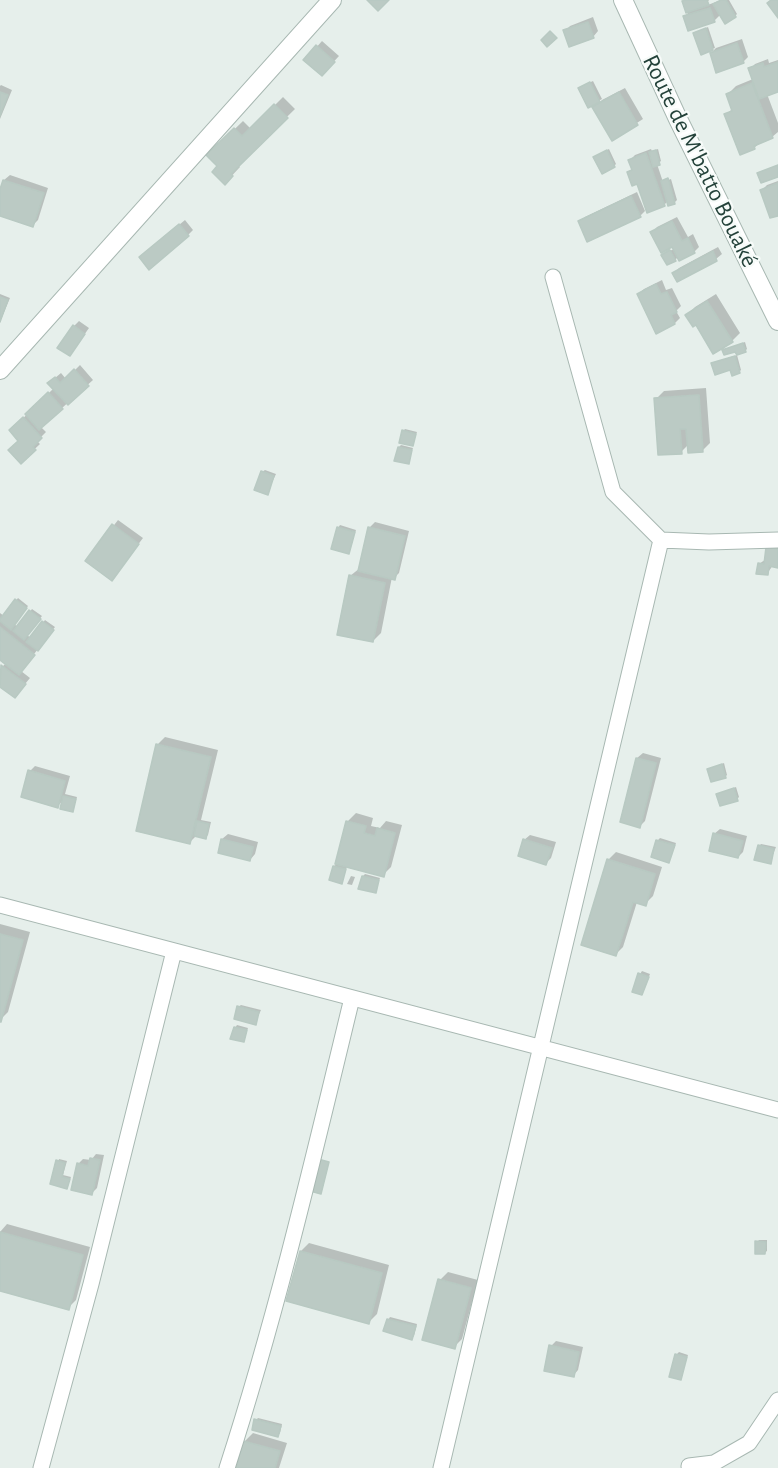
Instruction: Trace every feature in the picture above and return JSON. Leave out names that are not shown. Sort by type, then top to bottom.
[{"type":"street","points":[[0,370],[332,0]]},
{"type":"street","name":"Route de M'batto Bouaké","points":[[623,0],[678,119],[778,321]]},
{"type":"street","points":[[553,277],[613,492],[661,540],[709,542],[778,540]]},
{"type":"street","points":[[441,1468],[661,540]]},
{"type":"street","points":[[0,905],[778,1110]]},
{"type":"street","points":[[41,1468],[91,1284],[174,951]]},
{"type":"street","points":[[227,1468],[249,1399],[317,1143],[352,998]]},
{"type":"street","points":[[689,1466],[714,1463],[749,1443],[778,1401]]},
{"type":"building","points":[[367,0],[389,0],[378,11]]},
{"type":"building","points":[[707,0],[709,5],[686,13],[682,1]]},
{"type":"building","points":[[726,0],[736,17],[725,24],[713,4]]},
{"type":"building","points":[[771,0],[778,0],[778,18],[767,3]]},
{"type":"building","points":[[710,8],[715,22],[688,31],[683,16]]},
{"type":"building","points":[[588,22],[594,38],[569,47],[563,30]]},
{"type":"building","points":[[706,28],[713,50],[701,55],[693,33]]},
{"type":"building","points":[[550,31],[557,38],[547,47],[541,40]]},
{"type":"building","points":[[737,43],[744,63],[716,73],[710,53]]},
{"type":"building","points":[[316,45],[335,62],[322,76],[303,60]]},
{"type":"building","points":[[778,62],[778,92],[759,99],[748,68],[763,63],[764,67]]},
{"type":"building","points":[[590,82],[600,102],[588,108],[578,88]]},
{"type":"building","points":[[752,83],[773,138],[740,155],[724,114],[732,111],[726,94]]},
{"type":"building","points":[[0,92],[8,95],[0,116]]},
{"type":"building","points":[[619,92],[638,125],[612,141],[592,107]]},
{"type":"building","points":[[274,104],[288,118],[231,174],[233,176],[225,185],[212,172],[217,166],[206,155],[234,128],[242,136]]},
{"type":"building","points":[[607,150],[615,167],[602,174],[593,157]]},
{"type":"building","points":[[656,150],[660,165],[653,167],[649,152]]},
{"type":"building","points":[[646,153],[665,206],[647,213],[637,184],[632,186],[627,172],[632,170],[628,160]]},
{"type":"building","points":[[778,165],[778,177],[761,183],[757,173]]},
{"type":"building","points":[[668,178],[675,204],[668,206],[661,181]]},
{"type":"building","points":[[3,180],[44,193],[33,227],[0,216],[0,189]]},
{"type":"building","points":[[778,183],[778,216],[770,218],[760,190]]},
{"type":"building","points":[[631,196],[641,217],[587,242],[578,221]]},
{"type":"building","points":[[672,221],[682,241],[688,238],[695,253],[679,261],[672,247],[661,253],[650,232]]},
{"type":"building","points":[[179,224],[189,236],[149,270],[139,257]]},
{"type":"building","points":[[670,250],[676,261],[667,265],[661,255]]},
{"type":"building","points":[[713,251],[717,261],[677,282],[672,273]]},
{"type":"building","points":[[656,284],[661,294],[667,292],[677,312],[671,315],[675,324],[656,334],[637,294]]},
{"type":"building","points":[[0,297],[8,300],[0,322]]},
{"type":"building","points":[[707,301],[733,342],[713,354],[696,325],[693,327],[685,315]]},
{"type":"building","points":[[73,325],[85,334],[70,356],[57,348]]},
{"type":"building","points":[[743,343],[746,352],[724,355],[722,350]]},
{"type":"building","points":[[735,356],[740,373],[732,376],[730,370],[715,375],[711,363]]},
{"type":"building","points":[[74,369],[89,386],[68,405],[47,383],[55,377],[60,383]]},
{"type":"building","points":[[48,392],[63,409],[39,430],[25,414]]},
{"type":"building","points":[[699,395],[703,452],[688,453],[686,429],[680,429],[682,454],[658,455],[654,398]]},
{"type":"building","points":[[23,417],[42,438],[33,447],[36,450],[21,464],[8,450],[18,441],[9,430]]},
{"type":"building","points":[[402,430],[416,434],[413,446],[399,443]]},
{"type":"building","points":[[398,447],[412,450],[409,464],[394,461]]},
{"type":"building","points":[[261,471],[274,476],[268,495],[254,490]]},
{"type":"building","points":[[112,524],[139,544],[112,581],[85,561]]},
{"type":"building","points":[[337,527],[355,532],[349,554],[331,549]]},
{"type":"building","points":[[368,527],[405,536],[395,580],[358,571]]},
{"type":"building","points":[[766,547],[778,549],[778,568],[769,566],[768,575],[756,574],[758,563],[764,564]]},
{"type":"building","points":[[349,575],[385,583],[373,642],[337,635]]},
{"type":"building","points":[[15,599],[27,608],[11,630],[0,619]]},
{"type":"building","points":[[29,610],[41,619],[24,640],[13,631]]},
{"type":"building","points":[[42,621],[54,630],[38,651],[26,642]]},
{"type":"building","points":[[0,627],[35,655],[19,675],[0,660]]},
{"type":"building","points":[[1,665],[26,684],[15,698],[0,687]]},
{"type":"building","points":[[156,744],[211,757],[190,844],[136,831]]},
{"type":"building","points":[[636,758],[656,763],[640,828],[620,822]]},
{"type":"building","points":[[722,764],[726,778],[711,782],[707,769]]},
{"type":"building","points":[[28,770],[65,781],[58,808],[21,797]]},
{"type":"building","points":[[734,788],[738,801],[720,806],[716,794]]},
{"type":"building","points":[[63,796],[76,799],[73,812],[60,809]]},
{"type":"building","points":[[197,821],[209,824],[206,839],[194,836]]},
{"type":"building","points":[[346,821],[366,826],[364,833],[375,836],[377,828],[395,833],[384,877],[335,864]]},
{"type":"building","points":[[713,833],[743,841],[738,858],[709,851]]},
{"type":"building","points":[[221,839],[253,847],[250,861],[218,853]]},
{"type":"building","points":[[523,839],[552,848],[546,865],[518,856]]},
{"type":"building","points":[[656,840],[675,845],[669,863],[651,857]]},
{"type":"building","points":[[758,845],[774,849],[771,864],[754,860]]},
{"type":"building","points":[[607,859],[655,874],[646,906],[633,902],[616,956],[581,945]]},
{"type":"building","points":[[333,866],[346,869],[342,884],[329,880]]},
{"type":"building","points":[[362,876],[379,880],[376,893],[358,889]]},
{"type":"building","points":[[0,934],[23,940],[1,1022],[0,1022]]},
{"type":"building","points":[[638,973],[649,977],[642,995],[632,992]]},
{"type":"building","points":[[237,1006],[259,1012],[256,1025],[234,1019]]},
{"type":"building","points":[[234,1027],[247,1030],[244,1042],[230,1039]]},
{"type":"building","points":[[90,1158],[100,1160],[92,1195],[71,1190],[77,1163],[88,1166]]},
{"type":"building","points":[[318,1159],[329,1162],[321,1194],[310,1191]]},
{"type":"building","points":[[56,1160],[65,1163],[62,1177],[70,1179],[67,1189],[50,1184]]},
{"type":"building","points":[[0,1232],[83,1255],[69,1310],[0,1291]]},
{"type":"building","points":[[755,1241],[766,1242],[765,1254],[755,1254]]},
{"type":"building","points":[[300,1251],[382,1273],[369,1324],[286,1301]]},
{"type":"building","points":[[438,1279],[471,1288],[455,1349],[422,1340]]},
{"type":"building","points":[[387,1319],[416,1326],[412,1340],[383,1331]]},
{"type":"building","points":[[549,1345],[579,1352],[574,1377],[544,1371]]},
{"type":"building","points":[[675,1354],[687,1357],[681,1380],[669,1377]]},
{"type":"building","points":[[254,1419],[281,1426],[278,1437],[252,1430]]},
{"type":"building","points":[[243,1441],[280,1451],[275,1468],[236,1468]]}]
